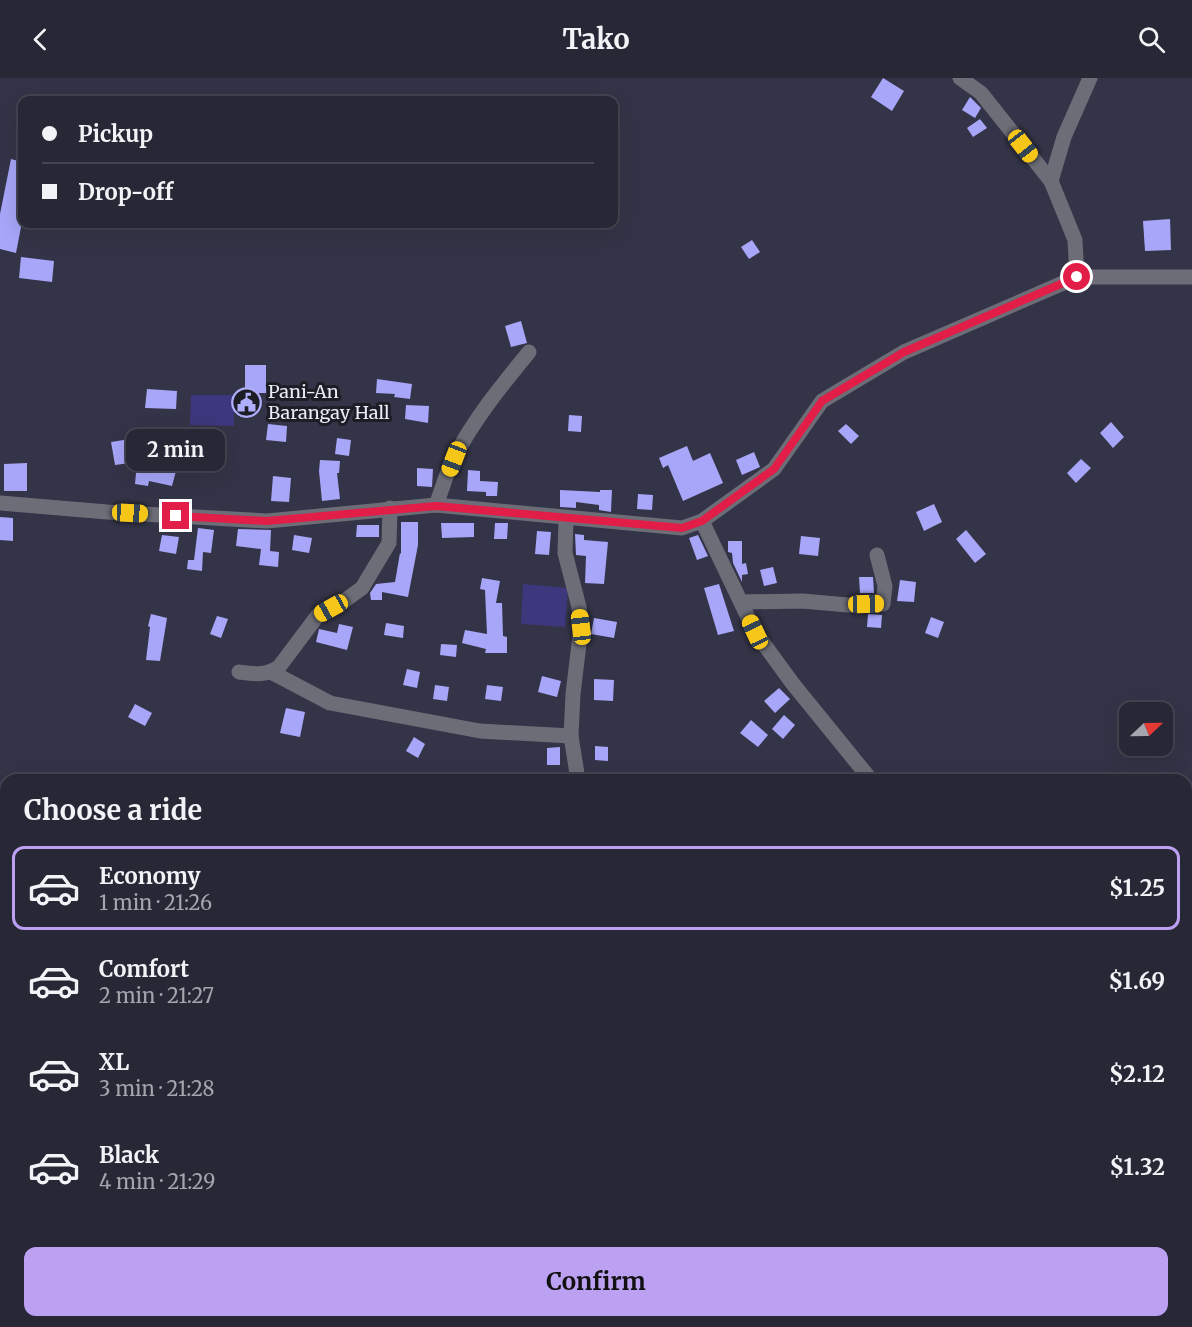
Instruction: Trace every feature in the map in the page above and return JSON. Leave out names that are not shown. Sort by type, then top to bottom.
[{"type":"street","points":[[960,78],[981,93],[1051,181],[1075,240],[1077,277]]},
{"type":"street","points":[[1051,181],[1064,137],[1090,78]]},
{"type":"street","points":[[0,503],[267,521],[390,508],[436,506],[682,528],[702,521],[774,469],[822,401],[904,352],[1077,277],[1192,277]]},
{"type":"street","points":[[436,506],[459,450],[495,393],[529,352]]},
{"type":"street","points":[[239,672],[260,675],[279,667],[318,615],[362,588],[389,543],[390,508]]},
{"type":"street","points":[[566,519],[565,553],[579,607],[581,627],[573,694],[571,736],[577,774]]},
{"type":"street","points":[[702,521],[755,632],[866,774]]},
{"type":"street","points":[[741,602],[802,601],[848,605],[883,604],[885,586],[877,555]]},
{"type":"street","points":[[271,672],[330,703],[480,731],[571,736]]},
{"type":"shaded area","points":[[191,395],[234,395],[234,426],[190,425]]},
{"type":"shaded area","points":[[523,584],[568,588],[565,627],[521,624]]},
{"type":"building","points":[[883,78],[904,91],[892,111],[871,97]]},
{"type":"building","points":[[970,97],[981,108],[975,118],[962,110]]},
{"type":"building","points":[[980,119],[987,128],[973,137],[967,128]]},
{"type":"building","points":[[11,159],[18,161],[18,228],[21,228],[16,253],[0,249],[0,214]]},
{"type":"building","points":[[1170,219],[1171,250],[1145,251],[1143,221]]},
{"type":"building","points":[[752,240],[760,252],[749,259],[741,247]]},
{"type":"building","points":[[21,257],[54,261],[52,282],[19,278]]},
{"type":"building","points":[[521,321],[527,343],[511,347],[505,326]]},
{"type":"building","points":[[245,365],[266,365],[266,393],[245,393]]},
{"type":"building","points":[[377,379],[412,384],[410,399],[394,397],[395,394],[376,393]]},
{"type":"building","points":[[147,389],[177,391],[176,409],[145,408]]},
{"type":"building","points":[[406,405],[429,406],[428,423],[405,419]]},
{"type":"building","points":[[569,415],[582,416],[581,432],[568,431]]},
{"type":"building","points":[[1111,422],[1124,437],[1113,448],[1100,433]]},
{"type":"building","points":[[268,424],[287,426],[286,442],[266,440]]},
{"type":"building","points":[[846,424],[859,436],[851,444],[838,431]]},
{"type":"building","points":[[337,438],[351,440],[349,456],[335,454]]},
{"type":"building","points":[[130,439],[130,444],[152,442],[154,466],[176,471],[172,486],[149,481],[148,486],[135,484],[137,462],[115,465],[111,442]]},
{"type":"building","points":[[687,446],[693,461],[710,453],[723,483],[683,501],[668,465],[663,468],[659,458]]},
{"type":"building","points":[[195,448],[215,453],[211,470],[190,465]]},
{"type":"building","points":[[754,452],[760,467],[742,475],[736,460]]},
{"type":"building","points":[[1081,459],[1091,468],[1076,483],[1067,473]]},
{"type":"building","points":[[320,460],[340,461],[339,473],[337,473],[340,499],[322,501]]},
{"type":"building","points":[[27,463],[27,491],[4,491],[4,464]]},
{"type":"building","points":[[417,468],[433,469],[432,487],[417,486]]},
{"type":"building","points":[[468,470],[480,471],[480,481],[498,482],[497,496],[486,496],[486,492],[467,491]]},
{"type":"building","points":[[273,476],[291,478],[289,502],[271,501]]},
{"type":"building","points":[[560,490],[600,492],[600,490],[612,490],[611,512],[599,510],[599,505],[576,502],[576,508],[560,507]]},
{"type":"building","points":[[638,494],[653,495],[652,510],[637,509]]},
{"type":"building","points":[[934,504],[942,522],[924,531],[916,512]]},
{"type":"building","points":[[0,517],[13,518],[13,541],[0,540]]},
{"type":"building","points":[[401,522],[418,522],[418,545],[408,597],[382,592],[382,600],[371,600],[370,593],[376,584],[395,582],[401,554]]},
{"type":"building","points":[[441,523],[474,523],[474,537],[442,538]]},
{"type":"building","points":[[495,523],[508,523],[507,539],[494,539]]},
{"type":"building","points":[[357,525],[379,525],[379,537],[356,537]]},
{"type":"building","points":[[198,528],[214,530],[211,553],[203,552],[202,571],[187,569],[188,560],[194,560]]},
{"type":"building","points":[[238,529],[271,530],[270,551],[279,552],[278,567],[259,565],[261,549],[236,546]]},
{"type":"building","points":[[966,530],[986,554],[975,563],[956,539]]},
{"type":"building","points":[[537,531],[551,532],[549,555],[535,554]]},
{"type":"building","points":[[575,534],[584,535],[584,540],[608,542],[604,584],[585,583],[586,556],[576,555]]},
{"type":"building","points":[[162,535],[179,537],[176,554],[159,551]]},
{"type":"building","points":[[294,535],[312,538],[309,553],[292,550]]},
{"type":"building","points":[[698,535],[708,556],[697,560],[689,538]]},
{"type":"building","points":[[801,536],[820,538],[818,556],[799,554]]},
{"type":"building","points":[[728,541],[742,541],[742,564],[746,563],[748,574],[742,575],[742,582],[733,563],[732,553],[728,552]]},
{"type":"building","points":[[773,567],[777,583],[764,586],[760,570]]},
{"type":"building","points":[[859,577],[873,577],[874,593],[860,593]]},
{"type":"building","points":[[482,578],[500,581],[496,603],[502,603],[503,636],[507,637],[507,653],[485,653],[486,649],[462,643],[465,630],[487,634],[485,590],[480,589]]},
{"type":"building","points":[[900,580],[916,582],[914,602],[897,601]]},
{"type":"building","points":[[719,584],[734,631],[718,635],[704,588]]},
{"type":"building","points":[[151,614],[167,618],[160,661],[146,660]]},
{"type":"building","points":[[868,614],[882,615],[881,628],[867,627]]},
{"type":"building","points":[[217,616],[228,619],[221,638],[210,634]]},
{"type":"building","points":[[931,617],[944,622],[938,638],[925,633]]},
{"type":"building","points":[[594,618],[617,622],[614,638],[591,634]]},
{"type":"building","points":[[386,623],[404,626],[403,638],[384,635]]},
{"type":"building","points":[[339,624],[353,627],[347,650],[316,642],[319,629],[337,633]]},
{"type":"building","points":[[441,644],[457,645],[456,657],[440,655]]},
{"type":"building","points":[[407,669],[420,672],[417,688],[403,685]]},
{"type":"building","points":[[542,676],[561,681],[557,697],[538,692]]},
{"type":"building","points":[[594,679],[614,680],[613,701],[594,700]]},
{"type":"building","points":[[435,685],[449,687],[447,701],[433,699]]},
{"type":"building","points":[[487,685],[503,687],[501,701],[485,699]]},
{"type":"building","points":[[779,688],[790,699],[775,713],[764,701]]},
{"type":"building","points":[[135,704],[152,713],[145,726],[128,717]]},
{"type":"building","points":[[286,708],[305,712],[300,737],[280,733]]},
{"type":"building","points":[[784,715],[795,725],[783,739],[772,729]]},
{"type":"building","points":[[751,720],[768,735],[758,747],[740,733]]},
{"type":"building","points":[[414,737],[425,744],[418,758],[406,751]]},
{"type":"building","points":[[595,746],[608,747],[608,761],[595,760]]},
{"type":"building","points":[[560,747],[560,765],[547,765],[547,748]]},
{"type":"place","name":"Pani-An Barangay Hall","points":[[247,402]]},
{"type":"route","points":[[176,516],[267,521],[411,506],[436,506],[682,528],[702,521],[774,469],[822,401],[904,352],[1077,277]]}]
